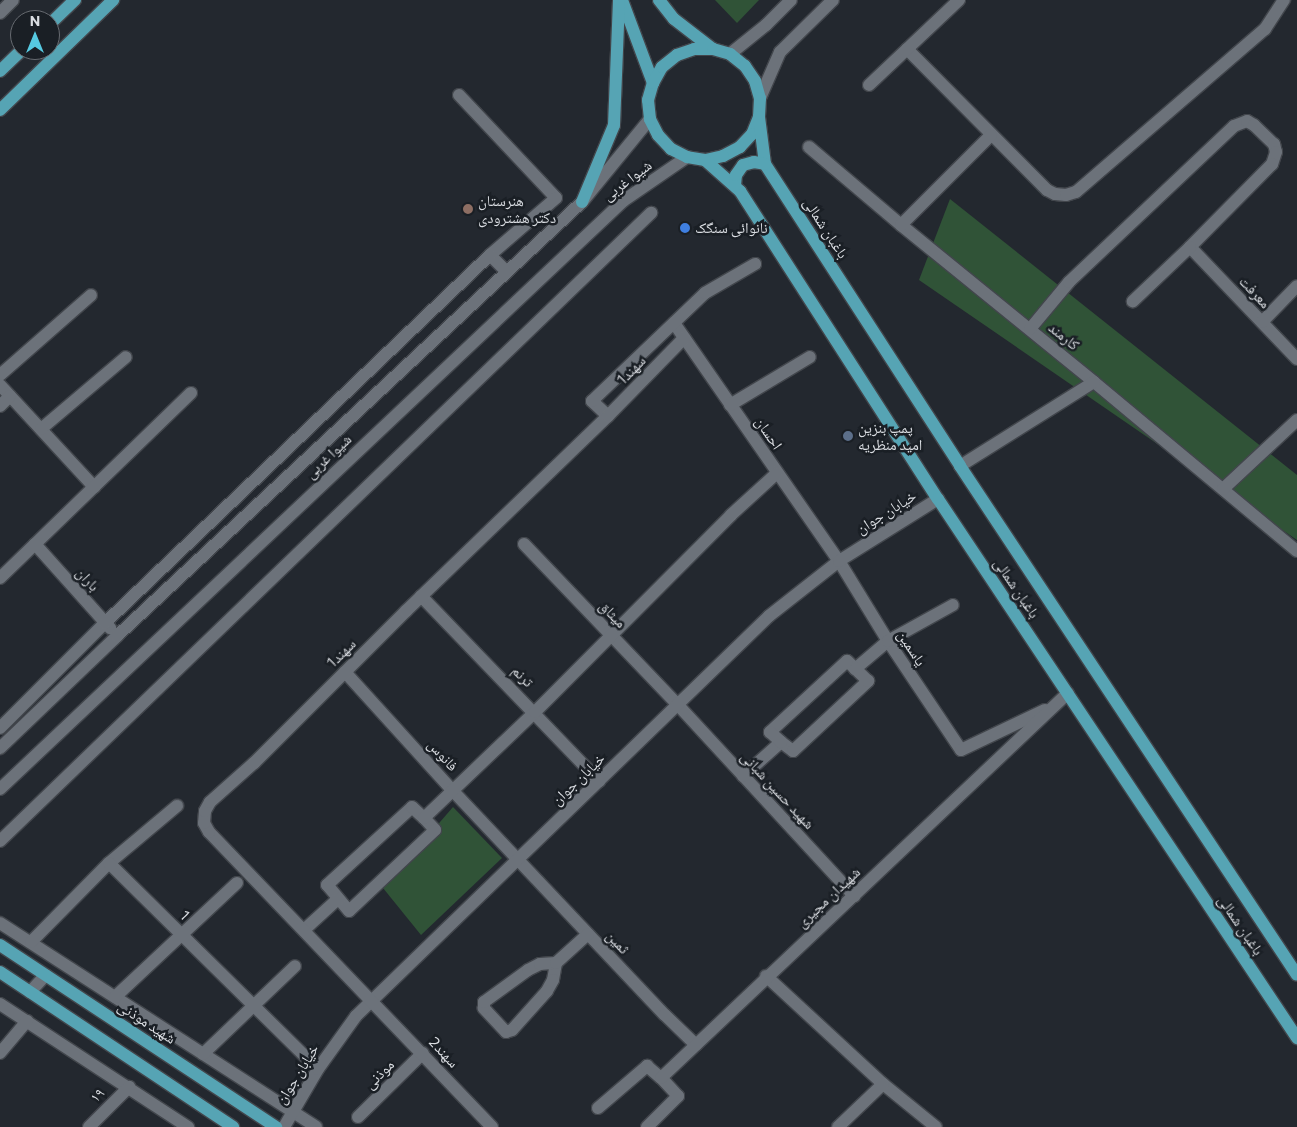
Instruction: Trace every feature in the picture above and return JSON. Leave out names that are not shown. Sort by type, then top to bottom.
[{"type":"main road","points":[[0,110],[113,0]]},
{"type":"main road","points":[[620,0],[634,28],[653,82]]},
{"type":"main road","points":[[582,202],[614,125],[620,0]]},
{"type":"main road","points":[[659,0],[674,19],[713,49]]},
{"type":"main road","points":[[60,14],[71,2]]},
{"type":"main road","points":[[694,49],[713,49],[730,54],[745,66],[755,81],[760,98],[759,117],[752,134],[740,148],[723,156],[705,160],[687,157],[671,149],[658,135],[650,119],[648,100],[653,82],[662,67],[677,55],[694,49]]},
{"type":"main road","points":[[0,71],[12,60]]},
{"type":"main road","name":"باغبان شمالی","points":[[759,117],[765,164],[960,466],[1297,975]]},
{"type":"main road","name":"باغبان شمالی","points":[[705,160],[735,186],[745,199],[938,498],[1297,1038]]},
{"type":"main road","points":[[735,186],[736,175],[743,165],[754,162],[765,164]]},
{"type":"main road","name":"شهید موذنی","points":[[0,945],[276,1127]]},
{"type":"main road","points":[[0,972],[233,1127]]},
{"type":"street","points":[[0,13],[13,0]]},
{"type":"street","points":[[730,54],[766,25],[791,0]]},
{"type":"street","points":[[760,98],[780,52],[833,0]]},
{"type":"street","points":[[869,85],[959,0]]},
{"type":"street","points":[[906,50],[1047,190],[1055,194],[1066,195],[1076,192],[1265,29],[1284,0]]},
{"type":"street","points":[[0,728],[105,622],[490,255],[556,198],[459,95]]},
{"type":"street","name":"شیوا غربی","points":[[0,748],[117,636],[582,202],[650,119]]},
{"type":"street","points":[[1030,329],[1069,282],[1234,126],[1247,122],[1254,125],[1274,144],[1275,159],[1190,247],[1133,300]]},
{"type":"street","points":[[901,225],[992,135]]},
{"type":"street","name":"کارمند","points":[[810,146],[901,225],[1030,329],[1297,551]]},
{"type":"street","name":"شیوا غربی","points":[[0,789],[622,201],[687,157]]},
{"type":"street","points":[[0,841],[652,213]]},
{"type":"street","name":"معرفت","points":[[1190,247],[1297,359]]},
{"type":"street","points":[[490,255],[506,272]]},
{"type":"street","points":[[608,416],[592,401],[705,294],[754,264]]},
{"type":"street","points":[[1262,322],[1297,286]]},
{"type":"street","points":[[0,375],[91,295]]},
{"type":"street","name":"احسان","points":[[674,322],[777,474],[839,561]]},
{"type":"street","name":"1سهند","points":[[373,1000],[209,832],[204,823],[205,811],[210,802],[254,763],[421,596],[608,416],[684,338]]},
{"type":"street","points":[[41,429],[126,357]]},
{"type":"street","points":[[730,405],[810,358]]},
{"type":"street","points":[[960,466],[1094,382]]},
{"type":"street","points":[[0,385],[94,487]]},
{"type":"street","points":[[0,578],[191,393]]},
{"type":"street","points":[[0,406],[10,396]]},
{"type":"street","points":[[1223,489],[1297,420]]},
{"type":"street","points":[[424,818],[535,712],[731,515],[777,474]]},
{"type":"street","name":"خیابان جوان","points":[[284,1127],[318,1069],[356,1016],[769,616],[839,561],[938,498]]},
{"type":"street","name":"باران","points":[[35,544],[117,636]]},
{"type":"street","name":"میثاق","points":[[524,544],[678,705]]},
{"type":"street","name":"یاسمین","points":[[839,561],[888,641],[961,750],[1056,705]]},
{"type":"street","name":"ترنم","points":[[421,596],[535,712],[599,781]]},
{"type":"street","points":[[855,669],[888,641],[953,605]]},
{"type":"street","points":[[847,660],[868,681],[792,751],[781,742],[770,732],[847,660]]},
{"type":"street","name":"فانوس","points":[[345,672],[518,860]]},
{"type":"street","name":"شهیدان مجیری","points":[[661,1078],[1068,693]]},
{"type":"street","name":"شهید حسین شبانی","points":[[678,705],[854,896]]},
{"type":"street","points":[[743,776],[781,742]]},
{"type":"street","points":[[31,942],[109,863],[177,806]]},
{"type":"street","points":[[412,807],[424,818],[435,830],[349,911],[326,885],[412,807]]},
{"type":"street","name":"ثمین","points":[[518,860],[696,1045]]},
{"type":"street","name":"1","points":[[109,863],[318,1069]]},
{"type":"street","points":[[115,997],[237,883]]},
{"type":"street","points":[[304,930],[338,899]]},
{"type":"street","points":[[0,923],[316,1127]]},
{"type":"street","points":[[556,963],[540,964],[528,970],[484,1002],[484,1008],[506,1032],[512,1030],[547,991],[553,980],[556,963],[588,934]]},
{"type":"street","points":[[203,1054],[295,966]]},
{"type":"street","points":[[30,992],[46,975]]},
{"type":"street","points":[[767,977],[883,1084],[936,1127]]},
{"type":"street","name":"2سهند","points":[[373,1000],[492,1127]]},
{"type":"street","points":[[0,1004],[188,1127]]},
{"type":"street","points":[[0,1053],[27,1020]]},
{"type":"street","name":"موذنی","points":[[358,1117],[423,1053]]},
{"type":"street","points":[[598,1108],[647,1066],[678,1096],[647,1127]]},
{"type":"street","points":[[838,1127],[883,1084]]},
{"type":"street","name":"۱۹","points":[[89,1127],[129,1087]]},
{"type":"green space","points":[[715,0],[759,0],[737,23]]},
{"type":"green space","points":[[950,199],[1297,475],[1297,540],[919,280]]},
{"type":"green space","points":[[453,807],[502,858],[421,935],[383,888]]},
{"type":"place","name":"هنرستان دکتر هشترودی","points":[[468,209]]},
{"type":"place","name":"نانوائی سنگک","points":[[685,228]]},
{"type":"place","name":"پمپ بنزین امید منظریه","points":[[848,436]]}]
